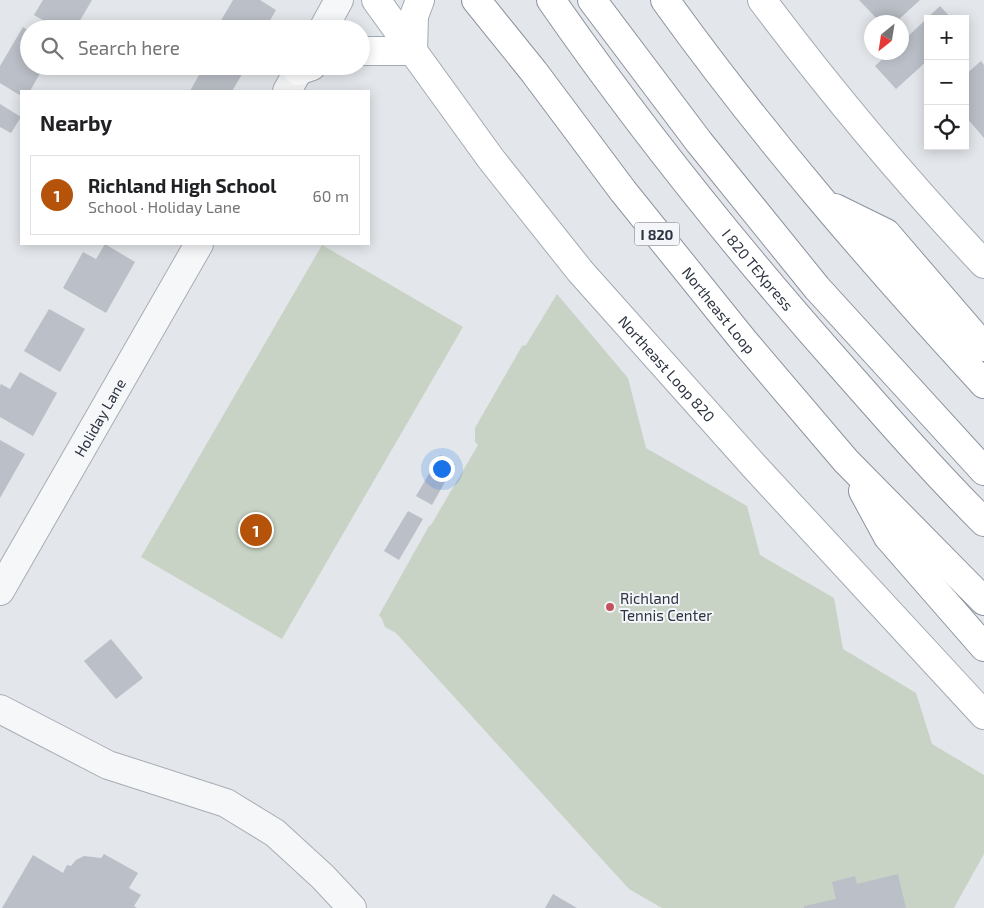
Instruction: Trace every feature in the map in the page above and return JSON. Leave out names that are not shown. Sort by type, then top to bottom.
[{"type":"main road","name":"Northeast Loop 820","points":[[376,0],[491,159],[580,272],[748,459],[984,715]]},
{"type":"main road","points":[[370,50],[413,51],[414,16],[420,0]]},
{"type":"main road","name":"Northeast Loop","points":[[476,0],[534,72],[623,191],[737,333],[846,461],[984,602]]},
{"type":"main road","name":"I 820 TEXpress","points":[[551,0],[581,44],[670,162],[796,315],[942,480],[984,522]]},
{"type":"main road","points":[[592,0],[699,142],[817,288],[984,471]]},
{"type":"main road","points":[[665,0],[714,68],[822,202],[984,384]]},
{"type":"main road","points":[[762,0],[928,203],[984,264]]},
{"type":"main road","points":[[822,202],[886,232],[984,347]]},
{"type":"main road","points":[[846,461],[888,537],[984,647]]},
{"type":"street","points":[[327,20],[339,0]]},
{"type":"street","name":"Holiday Lane","points":[[4,576],[198,245]]},
{"type":"street","points":[[0,709],[108,766],[226,803],[275,833],[323,877],[352,908]]},
{"type":"green space","points":[[322,245],[463,327],[282,639],[141,557]]},
{"type":"green space","name":"Richland Tennis Center","points":[[557,294],[628,378],[646,448],[747,506],[760,555],[834,598],[843,649],[916,693],[932,744],[984,775],[984,854],[954,908],[662,908],[629,889],[396,633],[385,627],[379,615],[429,526],[478,445],[475,442],[475,428],[522,346],[526,345]]},
{"type":"building","points":[[43,0],[92,0],[80,20],[43,20],[34,15]]},
{"type":"building","points":[[233,0],[260,0],[276,10],[270,20],[221,20]]},
{"type":"building","points":[[859,0],[920,0],[904,15],[873,15]]},
{"type":"building","points":[[940,6],[948,15],[930,15]]},
{"type":"building","points":[[924,21],[924,64],[896,89],[875,66],[881,60],[909,60],[909,35]]},
{"type":"building","points":[[20,32],[20,75],[39,75],[31,90],[20,90],[20,95],[0,83],[0,66]]},
{"type":"building","points":[[981,61],[984,65],[984,138],[969,121],[969,72]]},
{"type":"building","points":[[199,75],[242,75],[233,90],[191,90]]},
{"type":"building","points":[[0,104],[20,116],[20,119],[11,133],[0,127]]},
{"type":"building","points":[[104,245],[107,245],[135,262],[106,313],[63,288],[83,252],[96,259]]},
{"type":"building","points":[[49,309],[85,329],[60,372],[24,351]]},
{"type":"building","points":[[20,372],[57,393],[33,436],[0,417],[0,386],[1,384],[10,389]]},
{"type":"building","points":[[0,440],[25,454],[0,498]]},
{"type":"building","points":[[440,455],[455,464],[432,505],[416,496]]},
{"type":"building","points":[[408,511],[423,519],[399,560],[384,551]]},
{"type":"building","points":[[111,639],[143,678],[116,699],[84,661]]},
{"type":"building","points":[[104,854],[138,873],[129,888],[141,895],[134,906],[137,908],[2,908],[33,855],[63,873],[67,865],[71,866],[76,860],[84,856],[101,858]]},
{"type":"building","points":[[898,874],[906,908],[804,908],[804,906],[836,899],[832,882],[855,876],[857,884]]},
{"type":"building","points":[[553,894],[577,908],[545,908]]},
{"type":"place","name":"Richland High School","points":[[256,530]]},
{"type":"place","name":"Richland Tennis Center","points":[[610,607]]}]
